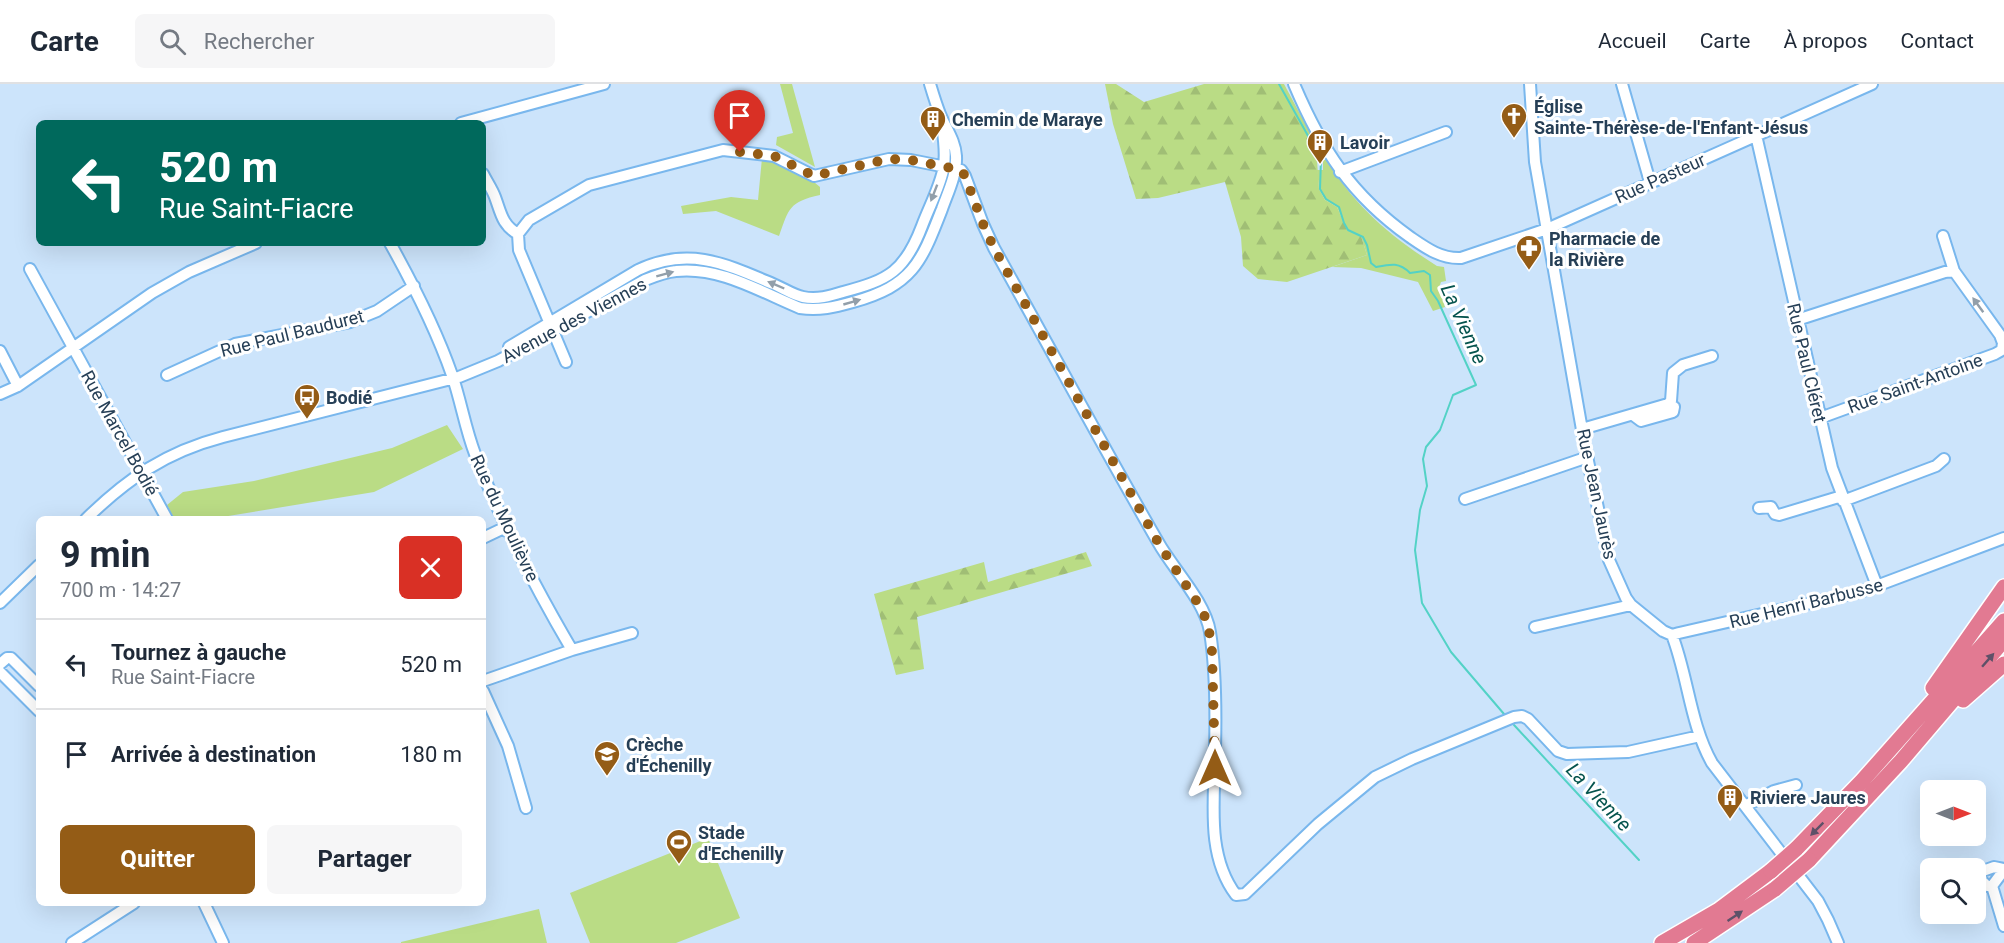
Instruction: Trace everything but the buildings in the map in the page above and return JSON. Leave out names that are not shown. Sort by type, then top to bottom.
[{"type":"highway","points":[[1899,740],[2004,587]]},
{"type":"highway","points":[[1662,943],[1719,910],[1771,871],[1820,827],[2004,621]]},
{"type":"highway","points":[[1694,943],[1775,889],[1809,860],[2004,640]]},
{"type":"highway","points":[[1900,760],[2004,664]]},
{"type":"street","points":[[471,120],[604,84]]},
{"type":"street","name":"Avenue des Viennes","points":[[89,516],[124,484],[141,472],[171,455],[204,442],[453,379],[482,367],[494,357],[552,327],[656,262],[702,258],[721,263],[802,297],[819,298],[872,285],[894,273],[910,255],[950,168],[940,115],[930,84]]},
{"type":"street","name":"Rue Pasteur","points":[[1294,84],[1326,150],[1340,172],[1372,207],[1425,247],[1442,256],[1461,258],[1547,229],[1872,84]]},
{"type":"street","name":"Rue Jean Jaurès","points":[[1530,84],[1535,162],[1582,429],[1609,560],[1631,605],[1662,631],[1672,634]]},
{"type":"street","points":[[1622,84],[1650,182]]},
{"type":"street","points":[[1340,172],[1446,132]]},
{"type":"street","name":"Rue Paul Cléret","points":[[1756,135],[1832,468],[1877,586]]},
{"type":"street","points":[[566,362],[519,250],[518,234],[529,220],[589,186],[723,150],[774,156],[814,176],[889,159],[911,160],[961,170],[994,248],[1159,544],[1199,605],[1208,623],[1215,706],[1213,818],[1225,881],[1236,895],[1245,894],[1318,824],[1375,777],[1412,759],[1514,717],[1522,716],[1528,719],[1558,752],[1567,754],[1628,752],[1700,736]]},
{"type":"street","points":[[486,180],[506,226],[518,234]]},
{"type":"street","points":[[1797,320],[1954,271],[1943,236]]},
{"type":"street","points":[[0,394],[18,386],[152,293],[189,272],[249,246]]},
{"type":"street","name":"Rue du Moulièvre","points":[[392,246],[432,324],[453,379],[474,453],[506,527],[546,607],[572,650]]},
{"type":"street","name":"Rue Marcel Bodié","points":[[30,269],[165,516]]},
{"type":"street","name":"Rue Saint-Antoine","points":[[1820,418],[2002,350],[2003,343],[2000,335],[1954,271]]},
{"type":"street","name":"Rue Paul Bauduret","points":[[167,375],[235,344],[350,322],[377,311],[414,286]]},
{"type":"street","points":[[0,351],[18,386]]},
{"type":"street","points":[[1582,429],[1668,404],[1671,400],[1673,373],[1683,365],[1712,356]]},
{"type":"street","points":[[1465,499],[1588,457]]},
{"type":"street","points":[[1759,508],[1771,507],[1775,514],[1779,515],[1842,499],[1936,466],[1944,459]]},
{"type":"street","points":[[486,537],[506,527]]},
{"type":"street","name":"Rue Henri Barbusse","points":[[1672,634],[1816,603],[1877,586],[2004,538]]},
{"type":"street","points":[[0,603],[36,568]]},
{"type":"street","points":[[1535,627],[1631,605]]},
{"type":"street","points":[[486,680],[572,650],[632,633]]},
{"type":"street","points":[[1672,634],[1680,655],[1700,736],[1712,763],[1818,901],[1838,943]]},
{"type":"street","points":[[0,664],[7,658],[11,658],[36,683]]},
{"type":"street","points":[[0,672],[36,708]]},
{"type":"street","points":[[486,698],[508,746],[526,808]]},
{"type":"street","points":[[1745,806],[1774,791],[1796,785]]},
{"type":"street","points":[[1994,867],[2004,870],[1992,886],[1987,886],[1982,881],[1980,872],[1994,867]]},
{"type":"street","points":[[1992,886],[2004,926]]},
{"type":"street","points":[[72,943],[130,906]]},
{"type":"street","points":[[205,906],[223,943]]},
{"type":"street","points":[[214,906],[228,943]]},
{"type":"green space","points":[[780,84],[792,84],[815,167],[776,145],[777,137],[793,133]]},
{"type":"green space","points":[[1105,84],[1116,84],[1144,102],[1204,84],[1284,84],[1322,155],[1317,160],[1319,189],[1325,200],[1337,207],[1347,230],[1361,236],[1367,255],[1287,282],[1258,279],[1243,266],[1241,237],[1225,182],[1158,198],[1136,199],[1113,124]]},
{"type":"green space","points":[[762,158],[777,161],[792,168],[820,187],[820,195],[802,200],[792,208],[779,236],[716,211],[683,214],[681,206],[731,197],[758,200]]},
{"type":"green space","points":[[1323,160],[1328,160],[1349,192],[1375,220],[1421,256],[1437,266],[1444,267],[1446,281],[1441,282],[1440,285],[1445,307],[1433,311],[1418,282],[1361,268],[1332,267],[1367,255],[1361,236],[1347,230],[1337,207],[1325,200],[1319,189],[1317,170],[1323,170]]},
{"type":"green space","points":[[447,425],[463,449],[374,492],[228,516],[173,516],[167,505],[183,492],[254,481],[392,448]]},
{"type":"green space","points":[[1086,552],[1092,566],[917,617],[924,669],[896,675],[874,594],[984,562],[988,582]]},
{"type":"green space","name":"Stade d'Echenilly","points":[[708,838],[740,918],[676,943],[590,943],[570,893]]},
{"type":"green space","points":[[539,909],[547,943],[401,943],[401,942]]},
{"type":"waterway","name":"La Vienne","points":[[1279,84],[1321,159],[1320,189],[1326,199],[1339,207],[1348,230],[1363,237],[1371,263],[1376,267],[1394,265],[1410,273],[1424,271],[1430,275],[1431,291],[1438,301],[1476,385],[1453,395],[1440,430],[1426,447],[1423,459],[1427,486],[1420,510],[1415,550],[1422,603],[1451,652],[1504,714]]},
{"type":"waterway","name":"La Vienne","points":[[1514,725],[1639,860]]},
{"type":"place","name":"Église Sainte-Thérèse-de-l'Enfant-Jésus","points":[[1514,139]]},
{"type":"place","name":"Chemin de Maraye","points":[[933,142]]},
{"type":"place","name":"Lavoir","points":[[1320,165]]},
{"type":"place","name":"Pharmacie de la Rivière","points":[[1529,271]]},
{"type":"place","name":"Bodié","points":[[307,420]]},
{"type":"place","name":"Crèche d'Échenilly","points":[[607,777]]},
{"type":"place","name":"Riviere Jaures","points":[[1730,820]]},
{"type":"place","name":"Stade d'Echenilly","points":[[679,865]]},
{"type":"route","points":[[740,152],[774,156],[814,176],[889,159],[911,160],[961,170],[994,248],[1159,544],[1199,605],[1208,623],[1215,706],[1215,768]]}]
